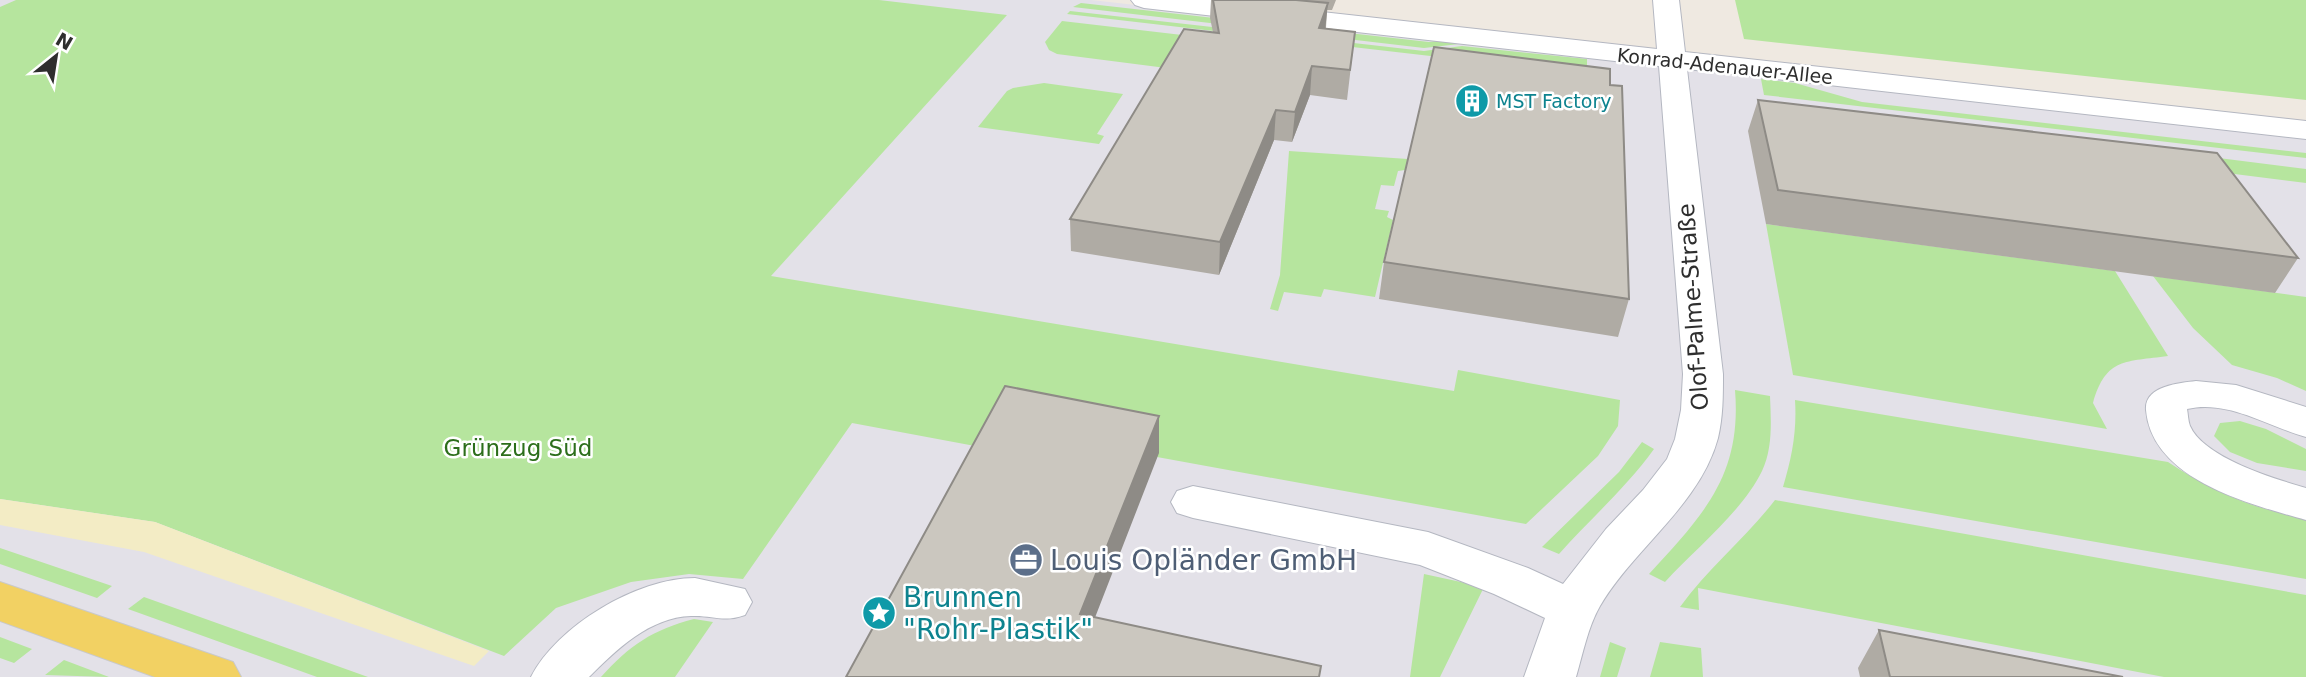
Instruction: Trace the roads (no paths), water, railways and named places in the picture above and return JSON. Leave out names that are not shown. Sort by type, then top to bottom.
[{"type":"main road","points":[[0,601],[215,677]]},
{"type":"street","name":"Konrad-Adenauer-Allee","points":[[1144,0],[2306,130]]},
{"type":"street","name":"Olof-Palme-Straße","points":[[1550,677],[1573,610],[1605,563],[1670,491],[1690,460],[1701,425],[1703,374],[1666,0]]},
{"type":"street","points":[[2306,424],[2258,404],[2198,394],[2174,397],[2166,403],[2168,427],[2186,450],[2255,490],[2306,504]]},
{"type":"street","points":[[1193,502],[1428,549],[1511,581],[1573,610]]},
{"type":"street","points":[[557,677],[585,646],[621,620],[656,604],[691,597],[728,602]]},
{"type":"place","name":"MST Factory","points":[[1472,101]]},
{"type":"place","name":"Louis Opländer GmbH","points":[[1026,560]]},
{"type":"place","name":"Brunnen \"Rohr-Plastik\"","points":[[879,613]]},
{"type":"park label","name":"Grünzug Süd","points":[[518,448]]}]
